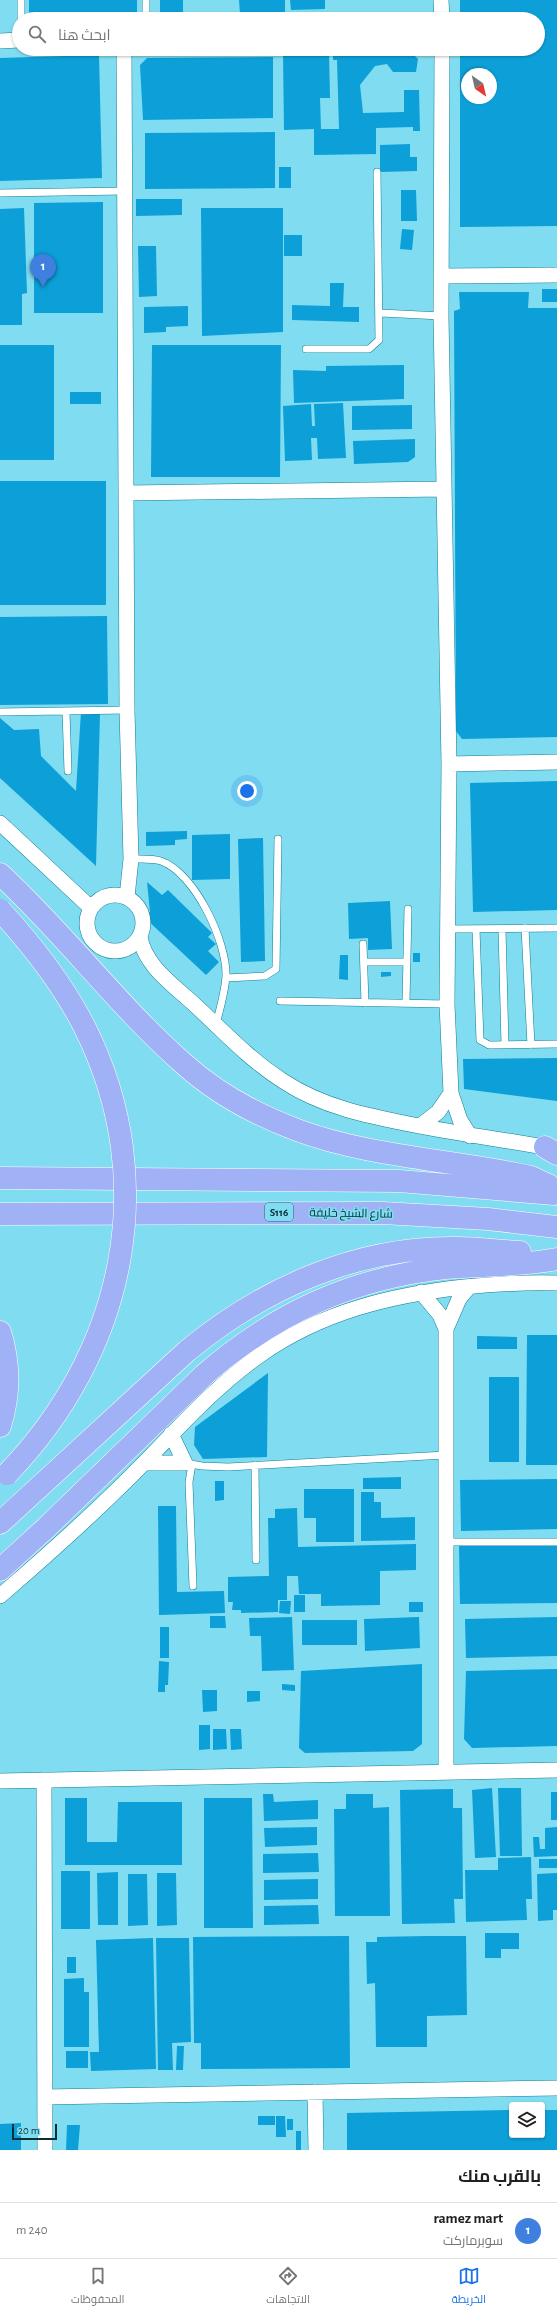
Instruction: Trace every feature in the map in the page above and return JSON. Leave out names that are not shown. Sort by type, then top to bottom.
[{"type":"highway","points":[[0,874],[28,900],[150,1031],[185,1065],[220,1091],[239,1102],[297,1130],[346,1144],[531,1177],[548,1185],[557,1193]]},
{"type":"highway","points":[[0,910],[54,976],[74,1008],[98,1056],[108,1084],[119,1136],[124,1173],[124,1204],[119,1264],[106,1315],[93,1351],[64,1404],[47,1429],[3,1478]]},
{"type":"highway","points":[[0,1178],[399,1181],[557,1193]]},
{"type":"highway","name":"شارع الشيخ خليفة","points":[[0,1214],[383,1213],[488,1219],[557,1227]]},
{"type":"highway","points":[[0,1523],[213,1330],[258,1300],[300,1279],[353,1262],[416,1250],[455,1248],[557,1255]]},
{"type":"highway","points":[[0,1570],[46,1528],[205,1374],[232,1352],[271,1324],[331,1294],[406,1275],[445,1268],[520,1264],[557,1259]]},
{"type":"highway","points":[[0,1332],[5,1349],[9,1377],[6,1406],[0,1426]]},
{"type":"street","points":[[442,0],[442,12]]},
{"type":"street","points":[[0,41],[12,40]]},
{"type":"street","points":[[124,56],[127,710],[130,859],[127,897]]},
{"type":"street","points":[[442,56],[441,316],[449,764],[447,1004],[451,1093],[458,1116],[470,1136]]},
{"type":"street","points":[[441,276],[557,275]]},
{"type":"street","points":[[126,493],[444,489]]},
{"type":"street","points":[[449,764],[557,762]]},
{"type":"street","points":[[0,823],[91,908]]},
{"type":"street","points":[[140,937],[125,949],[113,951],[100,947],[91,938],[87,926],[91,908],[101,898],[107,896],[121,895],[137,904],[143,914],[144,926],[140,937],[141,946],[152,964],[216,1024],[237,1046],[259,1065],[310,1096],[367,1116],[553,1150]]},
{"type":"street","points":[[420,1126],[438,1112],[451,1093]]},
{"type":"street","points":[[0,1596],[144,1463],[171,1434],[236,1374],[282,1341],[331,1316],[389,1298],[421,1292],[501,1284],[557,1283]]},
{"type":"street","points":[[446,1771],[446,1329],[458,1299],[469,1287]]},
{"type":"street","points":[[421,1292],[440,1315],[446,1329]]},
{"type":"street","points":[[171,1434],[189,1464]]},
{"type":"street","points":[[144,1463],[189,1464]]},
{"type":"street","points":[[0,1781],[557,1770]]},
{"type":"street","points":[[44,1780],[45,2150]]},
{"type":"street","points":[[45,2097],[557,2088]]},
{"type":"street","points":[[315,2092],[316,2150]]},
{"type":"lane","points":[[21,0],[21,12]]},
{"type":"lane","points":[[146,0],[146,12]]},
{"type":"lane","points":[[306,349],[369,349],[380,340],[377,172]]},
{"type":"lane","points":[[0,193],[125,191]]},
{"type":"lane","points":[[380,313],[441,316]]},
{"type":"lane","points":[[0,712],[127,710]]},
{"type":"lane","points":[[66,711],[68,771]]},
{"type":"lane","points":[[226,978],[265,976],[276,969],[278,839]]},
{"type":"lane","points":[[130,859],[161,861],[178,873],[206,909],[220,941],[226,978],[216,1024]]},
{"type":"lane","points":[[406,1003],[408,909]]},
{"type":"lane","points":[[502,928],[504,1045]]},
{"type":"lane","points":[[525,928],[530,1044]]},
{"type":"lane","points":[[447,929],[557,928]]},
{"type":"lane","points":[[476,929],[479,1037],[485,1045],[557,1044]]},
{"type":"lane","points":[[363,944],[365,1002]]},
{"type":"lane","points":[[364,962],[407,962]]},
{"type":"lane","points":[[280,1001],[447,1004]]},
{"type":"lane","points":[[193,1586],[189,1464],[215,1467],[446,1455]]},
{"type":"lane","points":[[254,1465],[256,1560]]},
{"type":"lane","points":[[446,1542],[557,1542]]},
{"type":"building","points":[[29,0],[137,0],[137,12],[29,12]]},
{"type":"building","points":[[160,0],[183,0],[183,12],[160,12]]},
{"type":"building","points":[[239,0],[285,0],[285,12],[240,12]]},
{"type":"building","points":[[290,0],[325,0],[325,9],[291,10]]},
{"type":"building","points":[[460,0],[557,0],[557,226],[460,227],[460,56],[545,56],[545,12],[460,12]]},
{"type":"building","points":[[99,56],[102,178],[0,181],[0,58]]},
{"type":"building","points":[[283,56],[329,56],[330,98],[320,98],[321,129],[339,129],[337,60],[333,60],[333,56],[415,56],[418,59],[416,72],[393,72],[387,64],[375,66],[360,85],[363,113],[404,112],[404,90],[419,90],[420,131],[413,131],[413,127],[376,128],[376,154],[314,155],[314,129],[284,130]]},
{"type":"building","points":[[273,57],[273,118],[143,120],[140,65],[147,58]]},
{"type":"building","points":[[275,132],[275,188],[145,189],[145,133]]},
{"type":"building","points":[[410,144],[410,157],[417,157],[417,171],[380,172],[380,145]]},
{"type":"building","points":[[279,167],[291,167],[291,188],[279,188]]},
{"type":"building","points":[[401,190],[416,190],[417,221],[401,221]]},
{"type":"building","points":[[136,199],[182,199],[182,215],[136,216]]},
{"type":"building","points":[[103,202],[103,313],[34,313],[34,203]]},
{"type":"building","points":[[24,208],[27,293],[22,294],[22,325],[0,325],[0,209]]},
{"type":"building","points":[[201,208],[283,208],[283,332],[202,336]]},
{"type":"building","points":[[402,229],[414,230],[412,250],[400,249]]},
{"type":"building","points":[[284,235],[302,235],[302,256],[284,256]]},
{"type":"building","points":[[138,246],[156,246],[157,296],[139,297]]},
{"type":"building","points":[[330,283],[344,283],[343,307],[359,307],[359,322],[292,320],[292,305],[330,306]]},
{"type":"building","points":[[542,289],[557,289],[557,302],[542,302]]},
{"type":"building","points":[[459,292],[529,292],[528,308],[557,308],[557,737],[462,739],[456,731],[454,311],[460,309]]},
{"type":"building","points":[[188,306],[188,326],[166,327],[166,332],[144,333],[144,307]]},
{"type":"building","points":[[0,345],[54,345],[54,460],[0,460]]},
{"type":"building","points":[[152,345],[281,345],[280,477],[151,477]]},
{"type":"building","points":[[404,365],[404,399],[294,403],[293,370],[326,371],[326,366]]},
{"type":"building","points":[[70,392],[101,392],[101,404],[70,404]]},
{"type":"building","points":[[343,403],[346,458],[318,459],[317,438],[311,438],[312,460],[285,461],[283,406],[311,404],[312,426],[315,426],[314,404]]},
{"type":"building","points":[[412,405],[412,429],[352,430],[352,406]]},
{"type":"building","points":[[415,439],[415,457],[408,462],[354,464],[353,441]]},
{"type":"building","points":[[0,481],[106,481],[106,605],[0,605]]},
{"type":"building","points":[[107,616],[108,704],[0,705],[0,617]]},
{"type":"building","points":[[81,712],[100,713],[96,866],[0,778],[0,718],[14,730],[39,729],[41,756],[76,791]]},
{"type":"building","points":[[557,781],[557,910],[473,912],[470,783]]},
{"type":"building","points":[[187,831],[187,839],[175,840],[175,845],[146,846],[146,832]]},
{"type":"building","points":[[230,834],[230,879],[192,880],[192,835]]},
{"type":"building","points":[[263,838],[265,961],[241,962],[238,839]]},
{"type":"building","points":[[147,882],[162,895],[168,890],[212,933],[208,937],[216,944],[208,951],[219,962],[206,975],[145,918],[150,912]]},
{"type":"building","points":[[390,901],[392,949],[368,950],[368,938],[349,939],[348,903]]},
{"type":"building","points":[[413,953],[420,953],[420,962],[413,962]]},
{"type":"building","points":[[340,955],[348,955],[348,980],[339,979]]},
{"type":"building","points":[[381,972],[391,972],[391,976],[381,977]]},
{"type":"building","points":[[557,1058],[557,1101],[464,1089],[463,1059]]},
{"type":"building","points":[[527,1335],[557,1335],[557,1465],[526,1465]]},
{"type":"building","points":[[477,1336],[517,1337],[517,1349],[477,1349]]},
{"type":"building","points":[[268,1373],[267,1457],[203,1459],[194,1445],[195,1427]]},
{"type":"building","points":[[489,1377],[519,1377],[519,1462],[489,1462]]},
{"type":"building","points":[[401,1477],[401,1489],[363,1489],[363,1478]]},
{"type":"building","points":[[557,1479],[557,1529],[461,1531],[460,1480]]},
{"type":"building","points":[[215,1481],[224,1481],[224,1500],[215,1501]]},
{"type":"building","points":[[304,1489],[354,1489],[354,1542],[316,1542],[316,1518],[304,1518]]},
{"type":"building","points":[[361,1492],[374,1492],[374,1502],[381,1502],[381,1518],[415,1517],[415,1540],[361,1541]]},
{"type":"building","points":[[158,1506],[176,1506],[177,1592],[224,1591],[225,1613],[159,1615]]},
{"type":"building","points":[[297,1508],[298,1547],[416,1544],[416,1570],[380,1571],[380,1605],[321,1606],[321,1594],[299,1594],[298,1576],[287,1576],[287,1600],[278,1600],[278,1612],[241,1613],[241,1610],[232,1610],[233,1602],[228,1602],[228,1577],[269,1576],[268,1518],[275,1518],[275,1509]]},
{"type":"building","points":[[557,1545],[557,1603],[460,1604],[459,1546]]},
{"type":"building","points":[[294,1595],[305,1595],[305,1612],[294,1612]]},
{"type":"building","points":[[280,1601],[291,1601],[290,1614],[279,1613]]},
{"type":"building","points":[[409,1602],[423,1602],[423,1612],[409,1612]]},
{"type":"building","points":[[210,1616],[225,1616],[226,1628],[210,1628]]},
{"type":"building","points":[[292,1617],[294,1670],[262,1671],[261,1636],[250,1636],[249,1618]]},
{"type":"building","points":[[419,1617],[420,1648],[365,1651],[364,1619]]},
{"type":"building","points":[[557,1617],[557,1656],[466,1658],[465,1619]]},
{"type":"building","points":[[302,1620],[357,1620],[357,1645],[302,1645]]},
{"type":"building","points":[[160,1627],[169,1627],[169,1658],[160,1658]]},
{"type":"building","points":[[159,1661],[169,1662],[168,1685],[165,1685],[165,1692],[158,1692]]},
{"type":"building","points":[[422,1664],[422,1744],[413,1751],[305,1753],[299,1748],[301,1671]]},
{"type":"building","points":[[557,1669],[557,1746],[472,1748],[464,1739],[466,1671]]},
{"type":"building","points":[[282,1684],[295,1685],[295,1691],[282,1690]]},
{"type":"building","points":[[202,1690],[217,1690],[217,1711],[203,1712]]},
{"type":"building","points":[[247,1691],[260,1691],[260,1701],[247,1702]]},
{"type":"building","points":[[199,1725],[210,1725],[210,1749],[199,1750]]},
{"type":"building","points":[[213,1729],[226,1729],[227,1749],[213,1750]]},
{"type":"building","points":[[230,1729],[241,1729],[242,1749],[231,1750]]},
{"type":"building","points":[[492,1788],[496,1857],[475,1858],[472,1790]]},
{"type":"building","points":[[498,1788],[521,1788],[522,1856],[500,1856]]},
{"type":"building","points":[[453,1789],[453,1808],[462,1808],[463,1899],[454,1899],[455,1923],[402,1924],[400,1790]]},
{"type":"building","points":[[551,1792],[557,1792],[557,1820],[551,1820]]},
{"type":"building","points":[[263,1794],[273,1794],[274,1802],[318,1800],[318,1819],[264,1821]]},
{"type":"building","points":[[346,1794],[373,1794],[373,1808],[389,1807],[390,1916],[335,1916],[334,1809],[346,1809]]},
{"type":"building","points":[[65,1798],[87,1798],[87,1842],[117,1842],[118,1802],[182,1802],[182,1865],[65,1865]]},
{"type":"building","points":[[204,1798],[252,1798],[253,1928],[204,1928]]},
{"type":"building","points":[[317,1827],[317,1845],[265,1847],[264,1828]]},
{"type":"building","points":[[557,1827],[557,1856],[534,1857],[533,1837],[539,1837],[540,1849],[545,1849],[545,1828]]},
{"type":"building","points":[[318,1853],[319,1872],[263,1873],[263,1854]]},
{"type":"building","points":[[531,1857],[532,1899],[526,1899],[527,1920],[466,1922],[465,1870],[498,1870],[498,1858]]},
{"type":"building","points":[[539,1859],[557,1859],[557,1868],[539,1868]]},
{"type":"building","points":[[61,1871],[90,1871],[90,1929],[61,1929]]},
{"type":"building","points":[[118,1872],[118,1925],[98,1925],[97,1873]]},
{"type":"building","points":[[157,1873],[176,1873],[177,1925],[157,1926]]},
{"type":"building","points":[[557,1873],[557,1910],[553,1910],[553,1920],[538,1921],[537,1874]]},
{"type":"building","points":[[128,1874],[147,1874],[148,1925],[128,1926]]},
{"type":"building","points":[[318,1879],[318,1899],[264,1900],[264,1880]]},
{"type":"building","points":[[318,1905],[319,1924],[264,1925],[264,1906]]},
{"type":"building","points":[[485,1933],[519,1933],[519,1949],[501,1949],[501,1958],[485,1958]]},
{"type":"building","points":[[349,1936],[350,2068],[201,2069],[201,2043],[194,2043],[193,1937]]},
{"type":"building","points":[[466,1936],[467,2015],[427,2016],[427,2047],[376,2047],[375,1983],[367,1984],[366,1942],[377,1942],[377,1937]]},
{"type":"building","points":[[153,1938],[156,2069],[91,2071],[90,2052],[99,2052],[96,1940]]},
{"type":"building","points":[[156,1938],[189,1938],[191,2042],[172,2043],[173,2070],[158,2070]]},
{"type":"building","points":[[67,1957],[76,1957],[76,1973],[67,1973]]},
{"type":"building","points":[[84,1978],[84,1992],[89,1992],[89,2047],[64,2047],[64,1979]]},
{"type":"building","points":[[177,2046],[184,2046],[183,2070],[176,2070]]},
{"type":"building","points":[[66,2051],[88,2051],[88,2068],[66,2068]]},
{"type":"building","points":[[509,2110],[509,2138],[545,2138],[545,2110],[557,2110],[557,2150],[347,2150],[347,2113]]},
{"type":"building","points":[[258,2116],[275,2116],[275,2125],[258,2125]]},
{"type":"building","points":[[276,2116],[285,2116],[286,2137],[276,2137]]},
{"type":"building","points":[[287,2119],[293,2119],[293,2130],[287,2130]]},
{"type":"building","points":[[21,2123],[21,2150],[0,2150],[0,2124]]},
{"type":"building","points":[[67,2125],[80,2125],[78,2150],[66,2150]]},
{"type":"building","points":[[296,2131],[301,2131],[301,2150],[296,2150]]},
{"type":"place","name":"ramez mart","points":[[43,287]]}]
